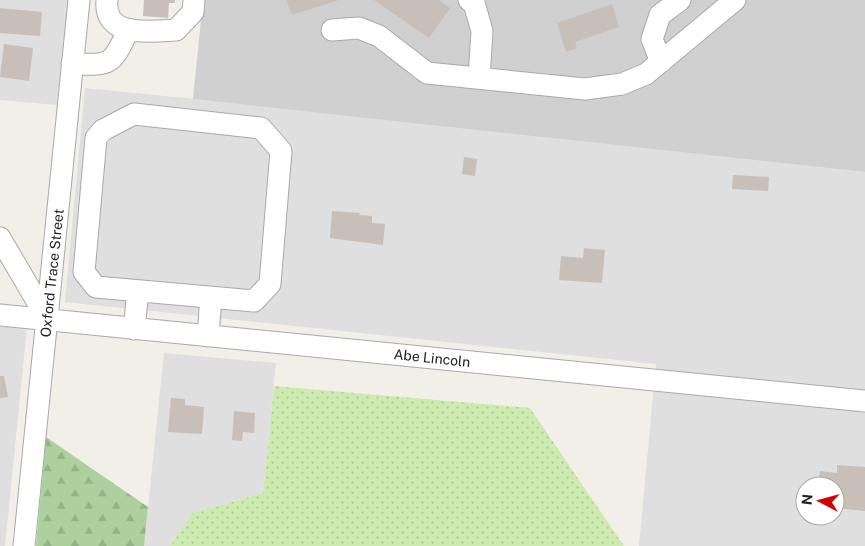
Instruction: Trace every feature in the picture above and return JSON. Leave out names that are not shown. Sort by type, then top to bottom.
[{"type":"street","name":"Oxford Trace Street","points":[[24,546],[79,0]]},
{"type":"street","points":[[107,0],[106,9],[115,23],[128,31],[176,30],[193,12],[194,0]]},
{"type":"street","points":[[469,0],[474,3],[482,31],[479,78]]},
{"type":"street","points":[[660,62],[652,38],[660,15],[680,0]]},
{"type":"street","points":[[332,30],[359,28],[379,36],[427,73],[584,90],[622,84],[646,74],[711,9],[735,0]]},
{"type":"street","points":[[72,64],[103,65],[115,57],[128,31]]},
{"type":"street","points":[[134,114],[261,128],[281,151],[270,284],[254,301],[96,287],[84,272],[96,138],[103,130],[134,114]]},
{"type":"street","points":[[65,135],[96,138]]},
{"type":"street","points":[[0,238],[48,320]]},
{"type":"street","points":[[134,329],[138,291]]},
{"type":"street","points":[[208,336],[211,297]]},
{"type":"street","name":"Abe Lincoln","points":[[0,315],[865,401]]},
{"type":"shaded area","points":[[0,0],[69,0],[57,105],[0,100]]},
{"type":"shaded area","points":[[203,0],[865,0],[865,172],[193,99]]},
{"type":"shaded area","points":[[85,88],[296,109],[865,172],[865,546],[639,546],[656,364],[65,302]]},
{"type":"shaded area","points":[[0,325],[27,327],[5,546],[0,546]]},
{"type":"shaded area","points":[[164,353],[276,363],[263,493],[192,513],[170,546],[144,546]]},
{"type":"green space","points":[[274,386],[530,408],[624,546],[170,546],[192,513],[263,493]]},
{"type":"green space","points":[[46,437],[148,507],[144,546],[36,546]]},
{"type":"building","points":[[144,0],[175,0],[175,3],[169,3],[168,18],[143,16]]},
{"type":"building","points":[[286,0],[339,0],[292,15]]},
{"type":"building","points":[[374,0],[439,0],[450,8],[429,38]]},
{"type":"building","points":[[612,4],[619,27],[575,42],[577,48],[566,52],[557,23]]},
{"type":"building","points":[[0,8],[42,12],[40,36],[0,33]]},
{"type":"building","points":[[4,44],[33,48],[29,81],[0,77]]},
{"type":"building","points":[[464,157],[477,159],[475,176],[462,174]]},
{"type":"building","points":[[733,175],[769,177],[768,191],[732,189]]},
{"type":"building","points":[[332,211],[360,213],[359,215],[372,216],[372,223],[385,224],[383,245],[330,238]]},
{"type":"building","points":[[584,248],[605,250],[602,283],[559,280],[561,256],[583,258]]},
{"type":"building","points":[[0,376],[4,376],[8,397],[0,398]]},
{"type":"building","points":[[171,398],[185,399],[185,405],[204,407],[202,434],[168,432]]},
{"type":"building","points":[[234,411],[255,413],[254,433],[243,432],[242,441],[232,440]]},
{"type":"building","points":[[837,465],[865,467],[865,511],[845,509],[845,476],[819,476],[820,471],[837,473]]}]
